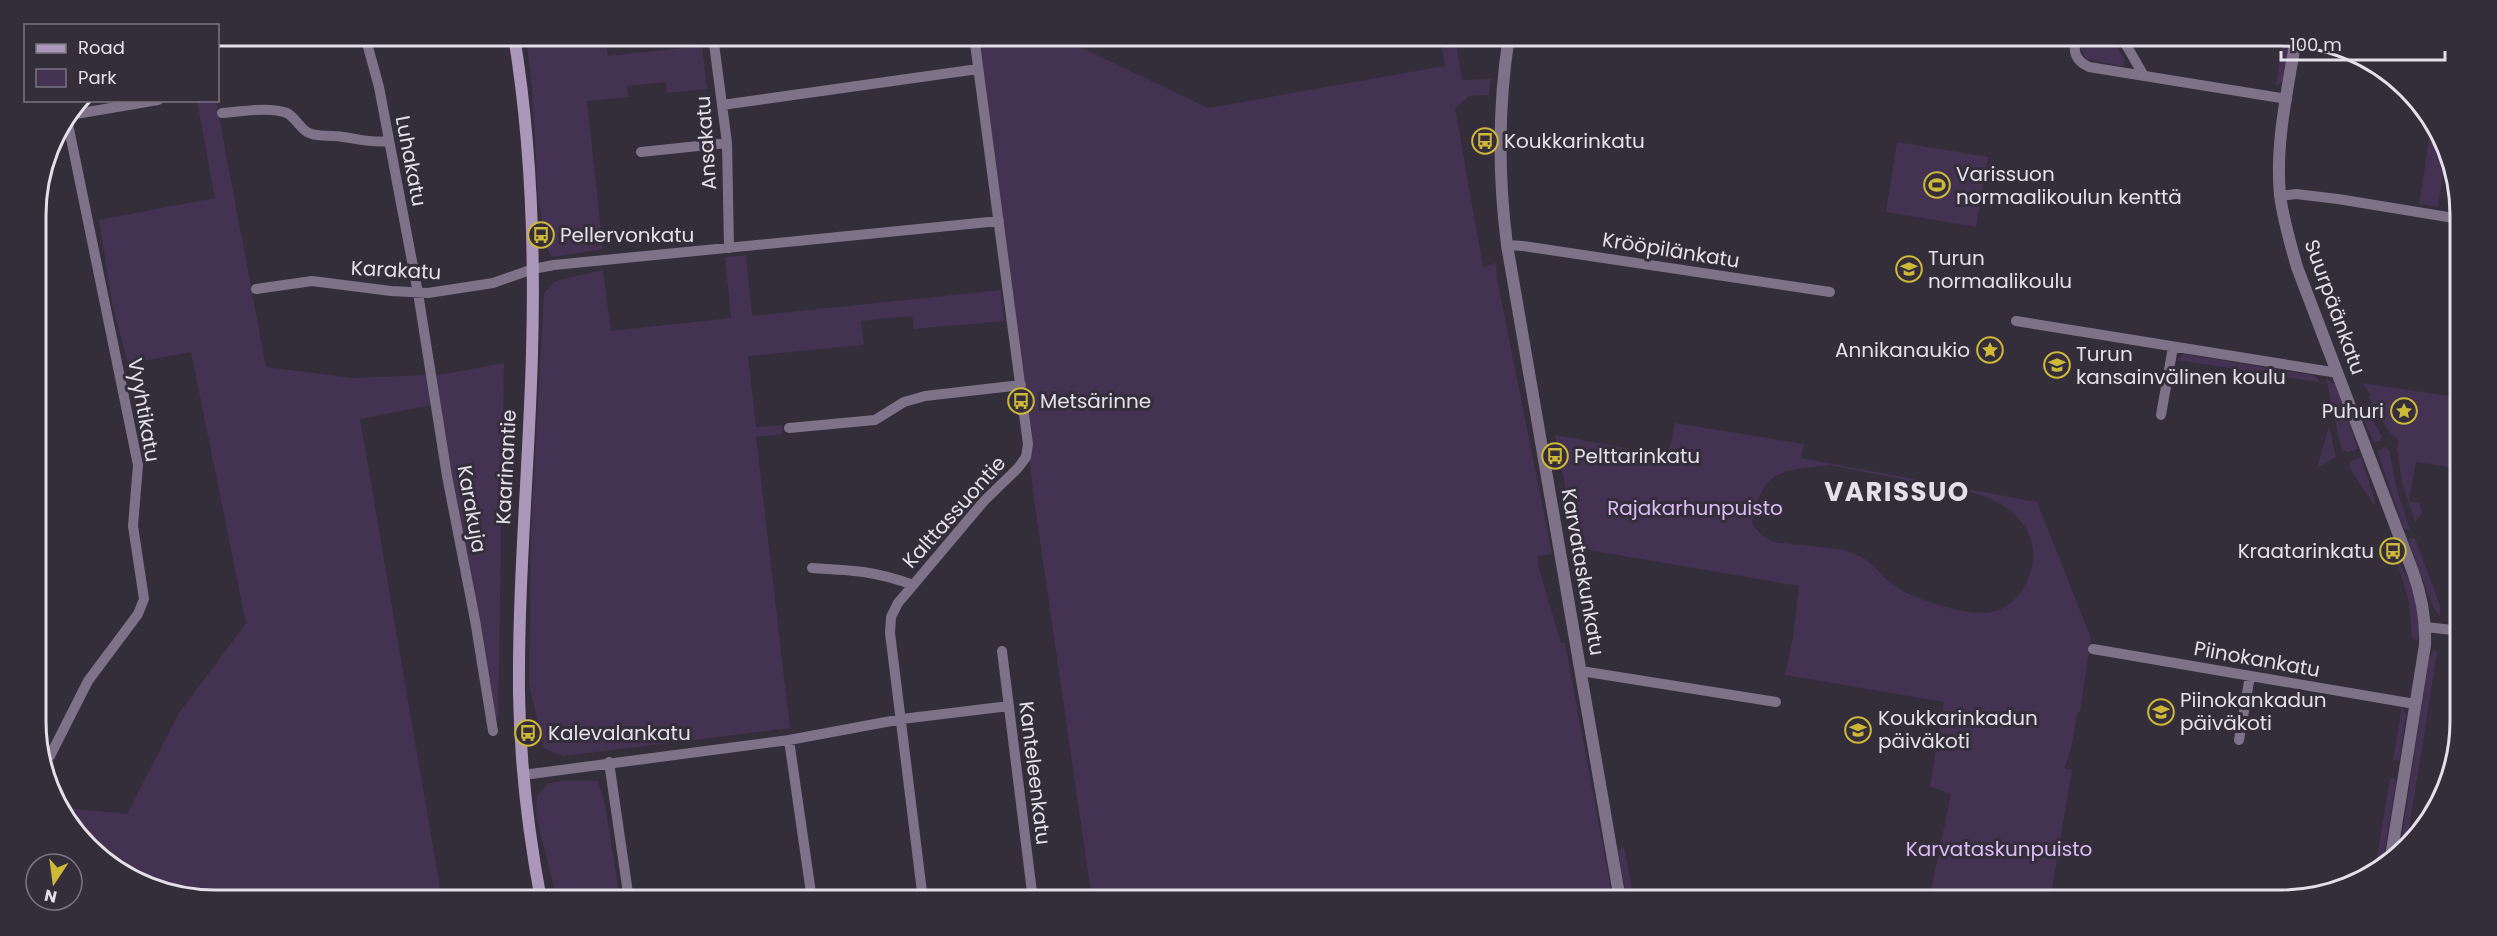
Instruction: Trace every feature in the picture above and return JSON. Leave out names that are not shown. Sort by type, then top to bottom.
[{"type":"main road","name":"Kaarinantie","points":[[515,47],[527,135],[532,269],[532,353],[520,584],[519,694],[523,774],[540,890]]},
{"type":"street","name":"Luhakatu","points":[[368,47],[379,87],[418,293]]},
{"type":"street","name":"Ansakatu","points":[[714,47],[727,143],[729,248]]},
{"type":"street","name":"Kalttassuontie","points":[[922,890],[890,633],[891,617],[898,603],[913,585],[984,501],[1026,457],[1028,444],[975,47]]},
{"type":"street","name":"Karvataskunkatu","points":[[1508,47],[1499,138],[1507,245],[1618,889]]},
{"type":"street","points":[[2075,47],[2074,53],[2083,64],[2287,99]]},
{"type":"street","points":[[2127,47],[2144,76]]},
{"type":"street","name":"Suurpäänkatu","points":[[2295,47],[2280,149],[2280,196],[2297,267],[2420,592],[2426,627],[2392,848]]},
{"type":"street","points":[[722,105],[978,69]]},
{"type":"street","points":[[80,113],[146,102]]},
{"type":"street","points":[[222,113],[283,112],[291,116],[312,135],[333,135],[373,142],[389,141]]},
{"type":"street","name":"Vyyhtikatu","points":[[50,755],[88,681],[138,614],[144,599],[133,526],[138,465],[70,129]]},
{"type":"street","points":[[640,152],[727,143]]},
{"type":"street","points":[[2280,196],[2296,194],[2338,199],[2450,217]]},
{"type":"street","points":[[532,269],[999,221]]},
{"type":"street","name":"Krööpilänkatu","points":[[1507,245],[1534,247],[1830,292]]},
{"type":"street","name":"Karakatu","points":[[256,289],[312,281],[418,293],[438,292],[493,283],[532,269]]},
{"type":"street","name":"Karakuja","points":[[418,293],[447,476],[475,620],[493,731]]},
{"type":"street","points":[[2016,321],[2338,373]]},
{"type":"street","points":[[2161,415],[2173,347]]},
{"type":"street","points":[[789,428],[875,420],[904,402],[925,396],[1021,385]]},
{"type":"street","points":[[812,568],[859,570],[885,574],[913,585]]},
{"type":"street","points":[[2426,627],[2450,630]]},
{"type":"street","name":"Piinokankatu","points":[[2093,649],[2415,704]]},
{"type":"street","name":"Kanteleenkatu","points":[[1002,651],[1032,890]]},
{"type":"street","points":[[1581,671],[1776,702]]},
{"type":"street","points":[[2240,740],[2250,676]]},
{"type":"street","points":[[523,774],[789,740],[902,719],[1009,706]]},
{"type":"street","points":[[789,740],[811,890]]},
{"type":"street","points":[[609,762],[628,890]]},
{"type":"green space","points":[[527,47],[607,47],[608,56],[702,47],[707,89],[667,93],[666,82],[627,86],[628,97],[587,101],[603,249],[553,257],[548,251],[538,198],[532,88]]},
{"type":"green space","points":[[980,47],[1080,47],[1208,108],[1445,66],[1442,47],[1457,47],[1462,80],[1491,79],[1489,95],[1469,96],[1455,108],[1483,267],[1496,263],[1497,279],[1552,554],[1538,556],[1538,565],[1561,643],[1565,643],[1611,889],[1090,890],[1033,492],[1030,461],[1033,440],[1003,232]]},
{"type":"green space","points":[[2081,47],[2117,47],[2125,60],[2124,65],[2086,59]]},
{"type":"green space","points":[[2281,47],[2288,47],[2284,77],[2282,82],[2276,86]]},
{"type":"green space","points":[[197,102],[216,102],[266,367],[353,378],[427,375],[432,405],[360,419],[440,890],[215,890],[171,884],[121,861],[88,832],[71,809],[127,814],[179,713],[246,623],[191,352],[128,364],[112,303],[99,220],[215,198]]},
{"type":"green space","points":[[2430,135],[2444,168],[2438,207],[2419,204]]},
{"type":"green space","name":"Varissuon normaalikoulun kenttä","points":[[1897,142],[1988,157],[1976,227],[1886,212]]},
{"type":"green space","points":[[746,255],[752,316],[1001,290],[1004,321],[914,329],[912,316],[861,321],[864,345],[748,356],[756,427],[782,425],[783,434],[756,437],[790,728],[563,756],[544,748],[529,684],[531,529],[544,293],[555,281],[603,270],[611,331],[731,318],[725,257]]},
{"type":"green space","points":[[2183,354],[2313,375],[2319,382],[2177,360]]},
{"type":"green space","points":[[504,363],[498,719],[493,715],[434,376]]},
{"type":"green space","points":[[2326,378],[2336,386],[2358,449],[2347,452],[2341,448]]},
{"type":"green space","points":[[2363,383],[2450,396],[2450,467],[2416,462],[2409,501],[2420,503],[2422,514],[2415,522],[2402,483],[2397,448],[2399,442],[2395,436],[2390,434],[2369,398],[2370,395]]},
{"type":"green space","points":[[2362,403],[2382,436],[2380,441],[2374,442],[2366,425]]},
{"type":"green space","points":[[1675,423],[1804,444],[1801,458],[2037,502],[2091,638],[2080,711],[2077,714],[2071,748],[2064,768],[2072,770],[2052,889],[1931,889],[1951,794],[1930,786],[1944,702],[1785,675],[1793,638],[1799,586],[1588,550],[1572,522],[1555,435],[1668,456]],"holes":[[[1831,465],[1966,491],[1991,499],[2003,505],[2021,522],[2032,542],[2032,566],[2021,592],[2011,603],[1999,610],[1984,613],[1949,608],[1921,599],[1898,588],[1870,563],[1855,554],[1828,548],[1774,542],[1763,536],[1752,524],[1762,492],[1777,475],[1787,471]]]},
{"type":"green space","points":[[2329,426],[2336,457],[2317,468]]},
{"type":"green space","points":[[2385,447],[2389,450],[2397,490],[2410,530],[2404,529],[2377,451]]},
{"type":"green space","points":[[2361,457],[2376,504],[2374,505],[2349,467],[2350,462]]},
{"type":"green space","points":[[2415,538],[2440,606],[2440,617],[2433,607],[2408,540]]},
{"type":"green space","points":[[2397,562],[2413,589],[2419,611],[2417,641],[2412,637],[2409,602]]},
{"type":"green space","points":[[2434,649],[2437,653],[2408,832],[2401,840],[2429,659]]},
{"type":"green space","points":[[2402,706],[2406,716],[2399,761],[2393,760]]},
{"type":"green space","points":[[2390,778],[2395,779],[2396,782],[2384,856],[2376,860]]},
{"type":"green space","points":[[598,781],[605,804],[618,890],[554,890],[536,815],[537,795],[549,783]]},
{"type":"green space","points":[[1624,847],[1632,889],[1625,889],[1618,851]]},
{"type":"place","name":"Koukkarinkatu","points":[[1485,141]]},
{"type":"place","name":"Varissuon normaalikoulun kenttä","points":[[1937,185]]},
{"type":"place","name":"Pellervonkatu","points":[[541,235]]},
{"type":"place","name":"Turun normaalikoulu","points":[[1909,269]]},
{"type":"place","name":"Annikanaukio","points":[[1990,350]]},
{"type":"place","name":"Turun kansainvälinen koulu","points":[[2057,365]]},
{"type":"place","name":"Metsärinne","points":[[1021,401]]},
{"type":"place","name":"Puhuri","points":[[2404,411]]},
{"type":"place","name":"Pelttarinkatu","points":[[1555,456]]},
{"type":"place","name":"Kraatarinkatu","points":[[2393,551]]},
{"type":"place","name":"Piinokankadun päiväkoti","points":[[2161,712]]},
{"type":"place","name":"Koukkarinkadun päiväkoti","points":[[1858,730]]},
{"type":"place","name":"Kalevalankatu","points":[[528,733]]},
{"type":"district","name":"VARISSUO","points":[[1897,492]]},
{"type":"park label","name":"Rajakarhunpuisto","points":[[1695,508]]},
{"type":"park label","name":"Karvataskunpuisto","points":[[1999,849]]}]
